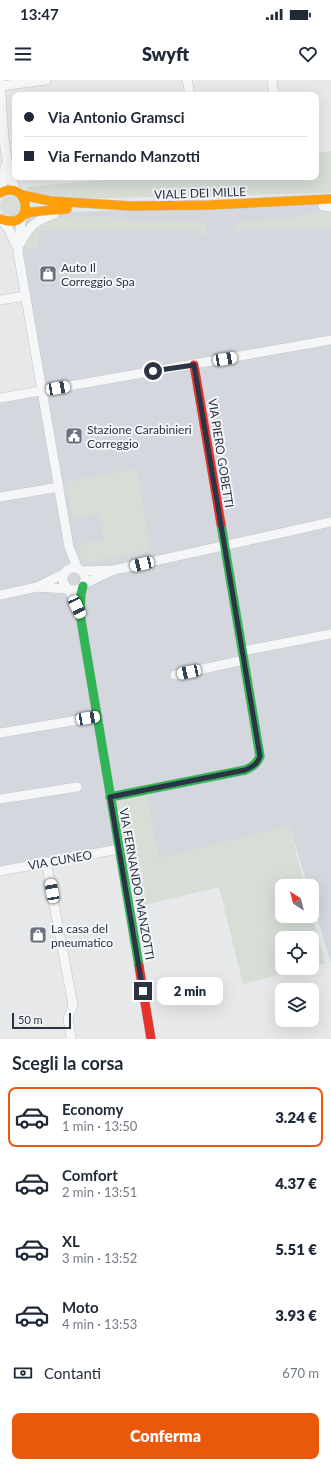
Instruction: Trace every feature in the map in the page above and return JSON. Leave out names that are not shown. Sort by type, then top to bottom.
[{"type":"street","points":[[18,249],[22,217],[26,205],[11,179],[11,152],[1,83],[46,80]]},
{"type":"street","points":[[187,80],[189,92]]},
{"type":"street","points":[[272,80],[274,92]]},
{"type":"street","points":[[0,193],[11,152]]},
{"type":"street","name":"VIALE DEI MILLE","points":[[0,193],[8,190],[20,193],[33,199],[45,201],[112,207],[288,202],[331,199]]},
{"type":"street","name":"VIALE DEI MILLE","points":[[288,202],[310,206],[328,206]]},
{"type":"street","name":"VIALE DEI MILLE","points":[[1,220],[11,223],[32,212],[102,209],[112,207]]},
{"type":"street","points":[[18,249],[25,234],[31,226],[42,218],[64,210]]},
{"type":"street","points":[[1,220],[8,228],[18,249],[69,547],[80,570],[85,576],[84,585]]},
{"type":"street","points":[[0,300],[26,296]]},
{"type":"street","points":[[0,398],[331,340]]},
{"type":"street","name":"VIA PIERO GOBETTI","points":[[110,797],[245,770],[250,768],[258,761],[259,750],[194,365]]},
{"type":"street","points":[[0,497],[59,487]]},
{"type":"street","points":[[0,595],[37,587],[72,568],[80,570],[114,570],[331,522]]},
{"type":"street","points":[[68,589],[62,579],[66,572],[69,547]]},
{"type":"street","points":[[37,587],[68,589],[75,591],[114,570]]},
{"type":"street","name":"VIA FERNANDO MANZOTTI","points":[[84,585],[81,594],[80,614],[151,1039]]},
{"type":"street","name":"VIA FERNANDO MANZOTTI","points":[[68,589],[80,614]]},
{"type":"street","points":[[176,675],[243,656],[331,634]]},
{"type":"street","points":[[0,733],[96,717]]},
{"type":"street","points":[[0,799],[78,787]]},
{"type":"street","name":"VIA CUNEO","points":[[0,871],[119,849]]},
{"type":"street","points":[[46,862],[73,1005],[68,1018],[71,1039]]},
{"type":"shaded area","points":[[331,151],[331,193],[65,199],[30,194],[26,187],[99,180],[319,180],[319,153]]},
{"type":"shaded area","points":[[10,196],[17,199],[20,206],[17,213],[10,216],[3,213],[0,206],[3,199]]},
{"type":"shaded area","points":[[331,203],[331,963],[319,923],[319,879],[306,879],[289,826],[159,863],[117,851],[0,873],[0,401],[40,393],[9,214]]},
{"type":"shaded area","points":[[321,211],[331,211],[331,228],[241,228],[241,234],[238,234],[234,225],[240,221],[279,220]]},
{"type":"shaded area","points":[[109,216],[133,222],[203,222],[206,226],[206,232],[200,236],[199,230],[39,230],[38,248],[25,249],[28,235],[33,229],[51,218]]},
{"type":"shaded area","points":[[137,468],[150,550],[89,562],[81,558],[79,545],[104,540],[99,513],[73,518],[66,482]]},
{"type":"shaded area","points":[[147,795],[159,858],[289,826],[303,879],[275,879],[275,923],[315,923],[317,931],[275,931],[275,975],[278,975],[243,984],[219,887],[137,907],[117,800]]},
{"type":"shaded area","points":[[319,940],[325,963],[319,964]]},
{"type":"traffic: fast","points":[[110,797],[245,770],[254,765],[260,756],[221,524]]},
{"type":"traffic: fast","points":[[83,586],[80,614],[139,966]]},
{"type":"traffic: slow","points":[[0,193],[10,190],[18,192],[23,198],[25,205],[24,213],[20,219],[12,221],[0,219]]},
{"type":"traffic: slow","points":[[22,195],[50,201],[131,206],[210,205],[331,199]]},
{"type":"traffic: slow","points":[[23,215],[32,212],[67,209]]},
{"type":"traffic: jam","points":[[194,365],[221,524]]},
{"type":"traffic: jam","points":[[139,966],[151,1039]]},
{"type":"place","name":"Auto Il Correggio Spa","points":[[48,274]]},
{"type":"place","name":"Stazione Carabinieri Correggio","points":[[74,436]]},
{"type":"place","name":"La casa del pneumatico","points":[[38,935]]},
{"type":"route","points":[[143,991],[110,797],[245,770],[255,764],[260,756],[194,365],[153,371]]}]
